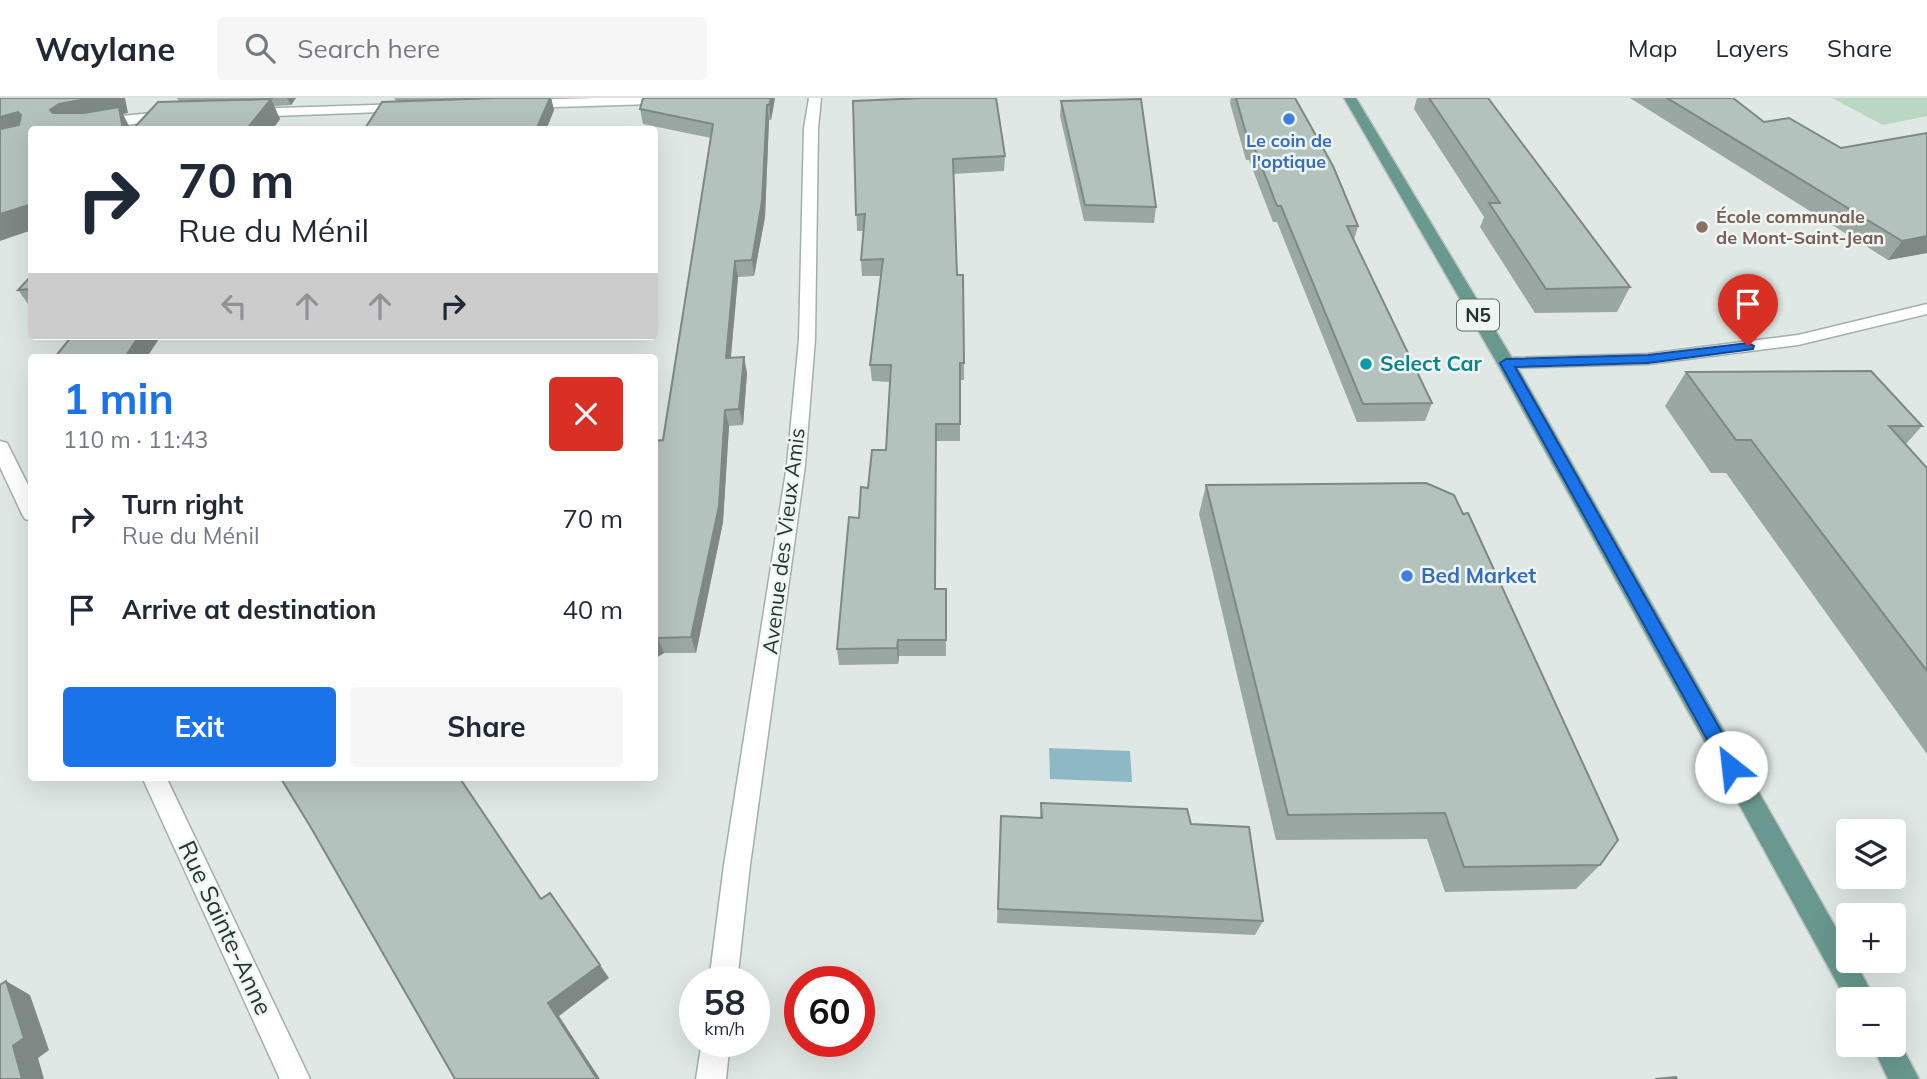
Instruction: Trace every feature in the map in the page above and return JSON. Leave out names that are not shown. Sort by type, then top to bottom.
[{"type":"main road","name":"N5","points":[[1350,98],[1506,363],[1854,987]]},
{"type":"main road","points":[[1892,1057],[1904,1079]]},
{"type":"street","points":[[152,116],[169,98]]},
{"type":"street","points":[[515,104],[717,98]]},
{"type":"street","name":"Avenue des Vieux Amis","points":[[725,966],[737,865],[796,465],[807,339],[811,128],[816,98]]},
{"type":"street","points":[[233,113],[422,107]]},
{"type":"street","points":[[95,126],[152,116],[179,115]]},
{"type":"street","points":[[1506,363],[1648,359],[1798,340],[1927,309]]},
{"type":"street","points":[[0,447],[28,506]]},
{"type":"street","name":"Rue Sainte-Anne","points":[[156,781],[295,1079]]},
{"type":"street","points":[[711,1079],[714,1057]]},
{"type":"green space","points":[[1832,98],[1927,98],[1927,116],[1883,125]]},
{"type":"water","points":[[1049,748],[1130,751],[1132,782],[1050,779]]},
{"type":"building","points":[[0,98],[91,98],[59,104],[50,110],[53,113],[84,113],[119,107],[122,126],[28,126],[28,205],[0,214],[0,129],[19,125],[21,115],[18,112],[0,117]]},
{"type":"building","points":[[550,98],[538,126],[367,126],[382,102]]},
{"type":"building","points":[[643,98],[771,98],[767,105],[762,201],[752,260],[735,261],[726,358],[744,357],[739,409],[725,410],[719,506],[691,637],[658,638],[658,441],[663,440],[713,124],[640,109]]},
{"type":"building","points":[[996,98],[1005,156],[953,159],[957,275],[963,275],[964,363],[960,363],[960,424],[936,424],[935,589],[946,589],[946,640],[898,640],[897,648],[837,649],[849,517],[859,518],[861,487],[868,488],[872,450],[886,450],[891,365],[870,365],[883,259],[861,260],[865,214],[856,215],[853,101]]},
{"type":"building","points":[[1236,98],[1295,98],[1333,166],[1358,226],[1347,226],[1432,403],[1363,404],[1281,206],[1277,206],[1253,144],[1249,144]]},
{"type":"building","points":[[1429,98],[1488,98],[1630,287],[1546,289],[1489,203],[1500,203]]},
{"type":"building","points":[[1667,98],[1733,98],[1764,122],[1789,118],[1841,148],[1927,133],[1927,236],[1902,241]]},
{"type":"building","points":[[271,99],[249,126],[136,126],[158,102]]},
{"type":"building","points":[[1141,99],[1156,207],[1085,205],[1061,101]]},
{"type":"building","points":[[28,279],[28,289],[18,290]]},
{"type":"building","points":[[69,340],[136,340],[127,354],[57,354]]},
{"type":"building","points":[[1871,371],[1922,426],[1889,426],[1927,468],[1927,671],[1751,440],[1736,440],[1686,372]]},
{"type":"building","points":[[1426,483],[1454,495],[1463,514],[1468,513],[1618,840],[1600,865],[1464,867],[1445,813],[1288,815],[1206,485]]},
{"type":"building","points":[[282,781],[462,781],[541,899],[550,893],[600,965],[548,1003],[597,1079],[455,1079]]},
{"type":"building","points":[[1041,803],[1187,809],[1191,824],[1249,827],[1263,921],[998,909],[1001,816],[1042,818]]},
{"type":"building","points":[[6,981],[24,1038],[13,1046],[22,1079],[0,1079],[0,985]]},
{"type":"place","name":"Le coin de l'optique","points":[[1289,119]]},
{"type":"place","name":"École communale de Mont-Saint-Jean","points":[[1702,227]]},
{"type":"place","name":"Select Car","points":[[1366,364]]},
{"type":"place","name":"Bed Market","points":[[1407,576]]},
{"type":"route","points":[[1731,767],[1506,363],[1648,359],[1748,346]]}]
